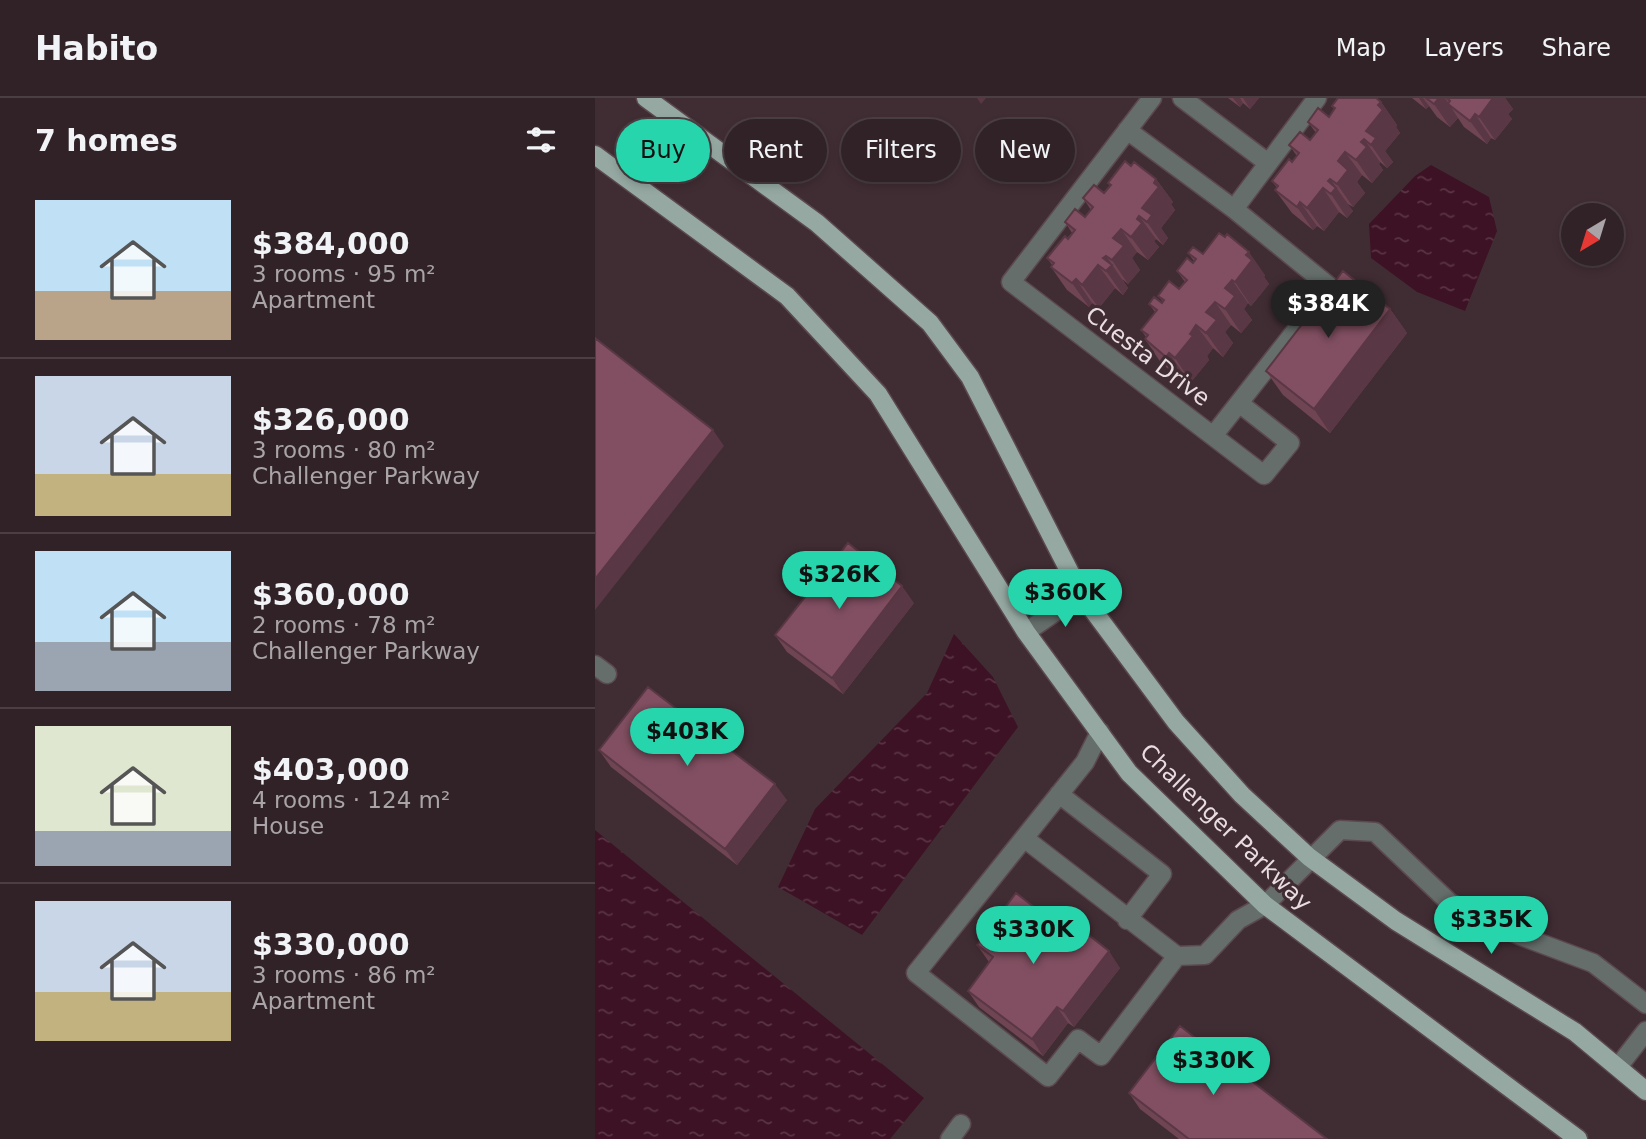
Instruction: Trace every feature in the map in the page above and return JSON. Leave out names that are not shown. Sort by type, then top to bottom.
[{"type":"main road","name":"Challenger Parkway","points":[[646,98],[817,223],[930,323],[970,377],[1081,594],[1176,722],[1243,795],[1309,857],[1397,921],[1575,1032],[1646,1091]]},
{"type":"main road","name":"Challenger Parkway","points":[[595,155],[787,296],[878,394],[1026,632],[1129,773],[1265,905],[1578,1139]]},
{"type":"street","name":"Cuesta Drive","points":[[1152,98],[1011,282],[1213,436],[1330,287],[1234,209]]},
{"type":"street","points":[[1181,98],[1268,163]]},
{"type":"street","points":[[1127,130],[1234,209],[1317,98]]},
{"type":"street","points":[[1213,436],[1264,475],[1290,443],[1239,403]]},
{"type":"street","points":[[1026,632],[1081,594]]},
{"type":"street","points":[[1100,732],[1085,762],[916,973],[1048,1077],[1078,1039],[1101,1056],[1177,956]]},
{"type":"street","points":[[1059,794],[1162,874],[1127,920]]},
{"type":"street","points":[[1024,838],[1177,956],[1205,955],[1238,920],[1265,905],[1309,857],[1340,830],[1375,832],[1450,903],[1521,936],[1593,963],[1646,1004]]},
{"type":"street","points":[[1618,1067],[1646,1031]]},
{"type":"street","points":[[950,1139],[961,1124]]},
{"type":"water","points":[[1431,165],[1489,197],[1497,231],[1465,311],[1417,292],[1371,258],[1369,224],[1415,176]]},
{"type":"water","points":[[954,634],[993,677],[1018,727],[862,935],[778,887],[815,809],[927,693]]},
{"type":"water","points":[[595,830],[924,1098],[890,1139],[595,1139]]},
{"type":"building","points":[[1338,98],[1376,98],[1381,102],[1378,105],[1383,110],[1366,131],[1376,138],[1371,145],[1364,139],[1361,142],[1367,147],[1356,160],[1345,152],[1338,161],[1348,170],[1337,184],[1330,179],[1328,181],[1336,188],[1331,194],[1323,188],[1307,208],[1300,202],[1297,207],[1275,190],[1278,186],[1272,181],[1289,159],[1292,162],[1299,153],[1289,145],[1300,132],[1310,140],[1318,130],[1308,122],[1318,108],[1329,117]]},
{"type":"building","points":[[1426,98],[1439,98],[1434,104]]},
{"type":"building","points":[[1447,98],[1493,98],[1479,117],[1475,114],[1470,121],[1448,104],[1450,101]]},
{"type":"building","points":[[1125,161],[1131,166],[1134,162],[1156,179],[1154,183],[1159,187],[1142,208],[1152,215],[1147,222],[1139,216],[1137,219],[1142,223],[1131,237],[1121,229],[1113,238],[1124,246],[1112,260],[1106,256],[1103,258],[1112,265],[1106,271],[1098,265],[1082,285],[1076,279],[1072,283],[1051,267],[1054,263],[1047,258],[1065,236],[1068,239],[1075,230],[1065,222],[1075,209],[1085,217],[1093,207],[1083,198],[1094,185],[1104,193],[1111,185],[1108,183]]},
{"type":"building","points":[[1219,233],[1225,237],[1227,234],[1249,252],[1246,255],[1252,260],[1235,282],[1232,280],[1225,288],[1235,296],[1225,309],[1215,302],[1206,312],[1217,320],[1206,333],[1196,325],[1190,334],[1193,336],[1175,358],[1169,353],[1166,357],[1145,339],[1148,335],[1141,330],[1157,310],[1149,304],[1154,297],[1162,303],[1164,300],[1158,296],[1169,281],[1179,289],[1187,280],[1177,271],[1187,258],[1193,263],[1196,259],[1188,253],[1193,247],[1203,254]]},
{"type":"building","points":[[1343,271],[1390,309],[1314,409],[1266,371]]},
{"type":"building","points":[[595,338],[713,430],[595,579]]},
{"type":"building","points":[[848,543],[902,586],[832,678],[775,635]]},
{"type":"building","points":[[648,687],[775,784],[725,849],[599,750]]},
{"type":"building","points":[[1016,893],[1070,935],[1077,926],[1109,951],[1063,1011],[1057,1007],[1032,1039],[968,991],[993,957],[977,945]]},
{"type":"building","points":[[1180,1026],[1327,1139],[1189,1139],[1129,1093]]}]
